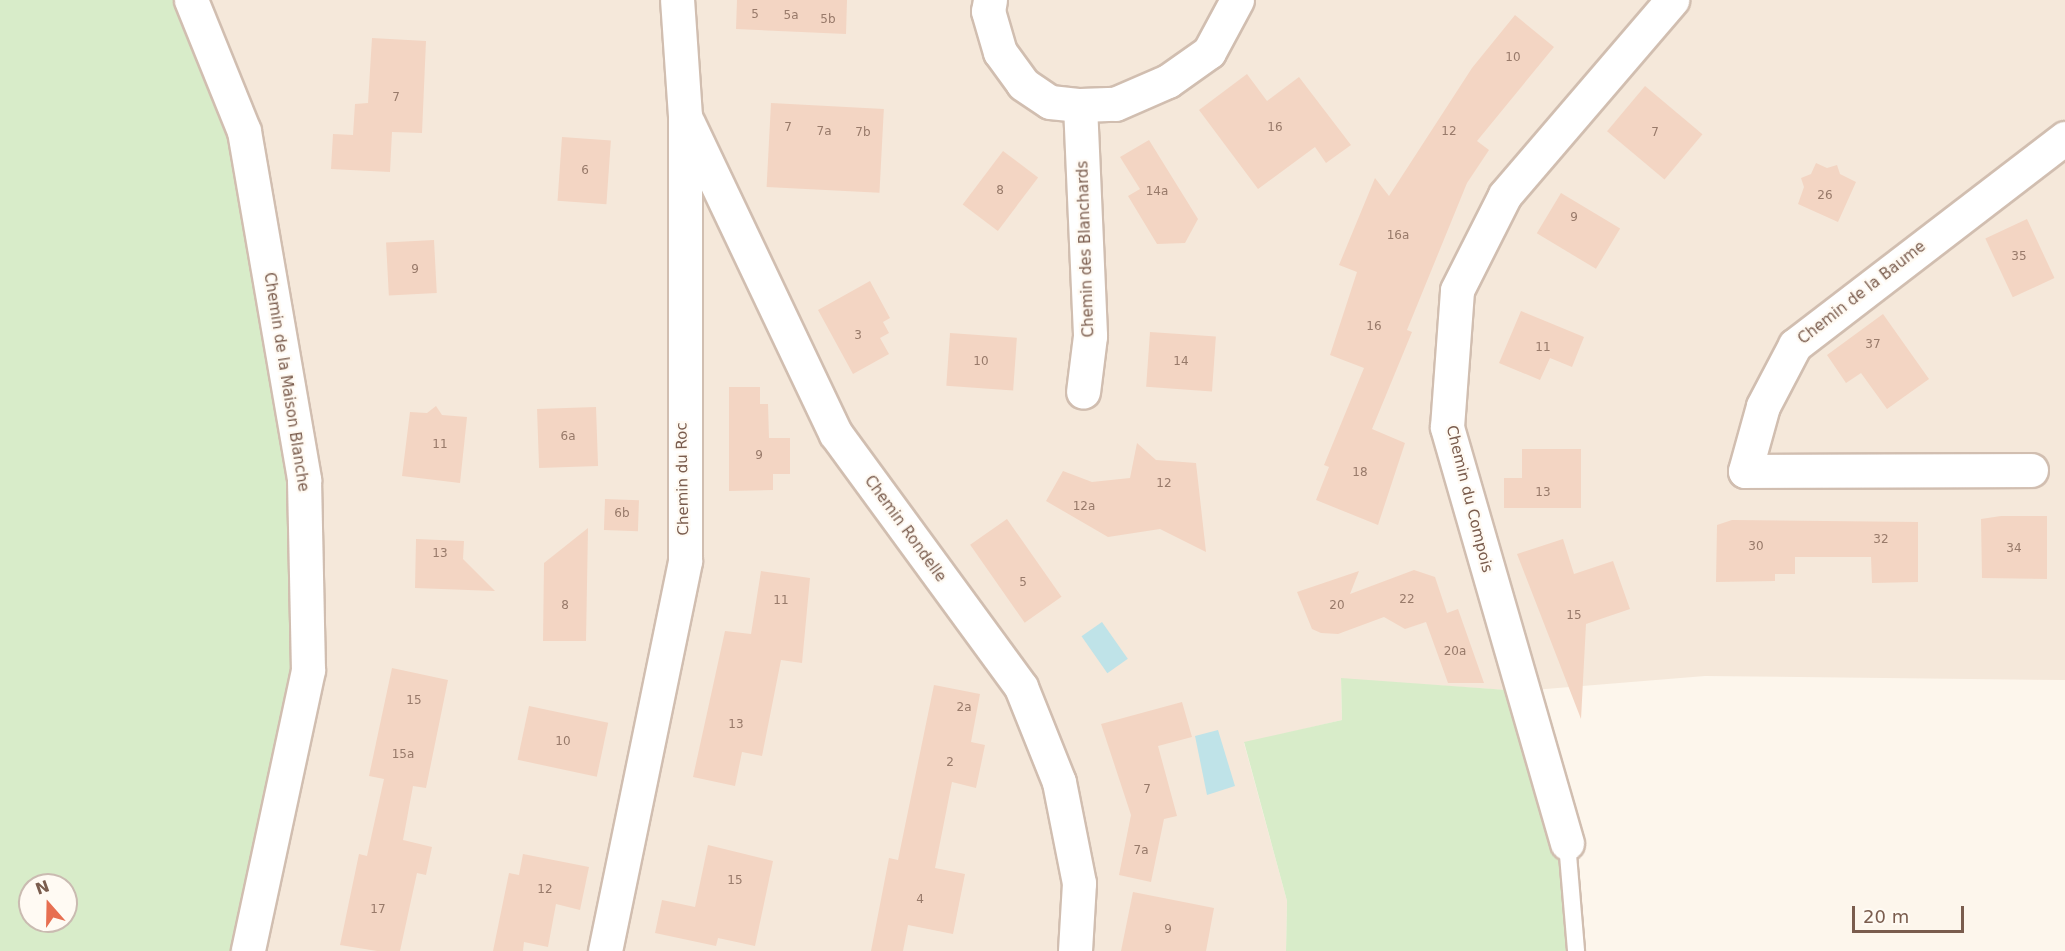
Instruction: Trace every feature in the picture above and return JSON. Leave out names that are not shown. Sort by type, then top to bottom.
[{"type":"street","name":"Chemin de la Maison Blanche","points":[[191,0],[244,130],[304,480],[308,670],[248,951]]},
{"type":"street","name":"Chemin du Roc","points":[[605,951],[685,561],[685,116],[677,0]]},
{"type":"street","points":[[990,0],[988,11],[1000,52],[1023,84],[1050,102],[1080,105],[1114,104],[1168,81],[1209,52],[1237,0]]},
{"type":"street","name":"Chemin du Compois","points":[[1567,843],[1448,427],[1457,290],[1505,195],[1671,0]]},
{"type":"street","name":"Chemin des Blanchards","points":[[1080,105],[1090,336],[1083,392]]},
{"type":"street","name":"Chemin Rondelle","points":[[685,116],[836,434],[1021,687],[1059,782],[1079,883],[1075,951]]},
{"type":"street","name":"Chemin de la Baume","points":[[2031,470],[1745,471],[1763,406],[1796,345],[2065,138]]},
{"type":"lane","points":[[1567,843],[1576,951]]},
{"type":"shaded area","points":[[191,0],[2065,0],[2065,680],[1705,676],[1521,691],[1341,679],[1342,720],[1244,743],[1287,901],[1286,951],[248,951]]},
{"type":"green space","points":[[0,0],[191,0],[244,131],[304,480],[308,670],[248,951],[0,951]]},
{"type":"green space","points":[[1341,678],[1521,691],[1563,832],[1576,951],[1286,951],[1287,901],[1244,742],[1342,720]]},
{"type":"water","points":[[1102,622],[1128,659],[1107,673],[1082,636]]},
{"type":"water","points":[[1218,730],[1235,786],[1207,795],[1195,736]]},
{"type":"building","points":[[737,0],[847,0],[846,34],[736,29]]},
{"type":"building","points":[[1515,15],[1554,47],[1477,141],[1489,150],[1467,183],[1407,330],[1412,332],[1372,429],[1405,443],[1378,525],[1316,500],[1329,467],[1324,465],[1364,368],[1330,355],[1357,272],[1339,265],[1375,178],[1389,196],[1472,68]]},
{"type":"building","points":[[372,38],[426,41],[422,133],[392,132],[390,172],[331,169],[333,134],[353,135],[355,104],[368,103]]},
{"type":"building","points":[[1247,74],[1267,101],[1299,77],[1351,145],[1326,163],[1315,147],[1258,189],[1199,110]]},
{"type":"building","points":[[1645,86],[1702,134],[1665,179],[1607,131]]},
{"type":"building","points":[[771,103],[884,109],[879,193],[767,187]]},
{"type":"building","points":[[562,137],[611,140],[606,204],[558,201]]},
{"type":"building","points":[[1149,140],[1198,219],[1185,243],[1157,244],[1128,196],[1140,189],[1120,157]]},
{"type":"building","points":[[1003,151],[1038,177],[998,231],[963,205]]},
{"type":"building","points":[[1816,163],[1827,168],[1837,165],[1840,174],[1856,182],[1838,222],[1798,204],[1804,187],[1801,178],[1811,174]]},
{"type":"building","points":[[1561,193],[1620,229],[1596,269],[1537,233]]},
{"type":"building","points":[[2027,219],[2054,278],[2013,297],[1985,238]]},
{"type":"building","points":[[434,240],[437,293],[389,295],[386,243]]},
{"type":"building","points":[[870,281],[890,318],[883,322],[889,333],[880,338],[889,354],[853,374],[818,310]]},
{"type":"building","points":[[1521,311],[1584,337],[1572,367],[1550,358],[1540,380],[1499,363]]},
{"type":"building","points":[[1883,314],[1929,379],[1887,409],[1861,373],[1846,383],[1827,355]]},
{"type":"building","points":[[1150,332],[1216,337],[1212,391],[1146,387]]},
{"type":"building","points":[[950,333],[1017,338],[1013,391],[946,386]]},
{"type":"building","points":[[729,387],[760,387],[760,404],[768,404],[769,438],[790,438],[790,474],[773,474],[773,490],[729,491]]},
{"type":"building","points":[[436,406],[442,415],[467,417],[460,483],[402,476],[410,412],[427,413]]},
{"type":"building","points":[[596,407],[598,466],[539,468],[537,409]]},
{"type":"building","points":[[1137,443],[1156,460],[1196,463],[1206,552],[1160,529],[1108,537],[1046,501],[1063,471],[1092,482],[1130,478]]},
{"type":"building","points":[[1522,449],[1581,449],[1581,508],[1504,508],[1504,478],[1522,478]]},
{"type":"building","points":[[605,499],[639,500],[638,531],[604,530]]},
{"type":"building","points":[[2001,516],[2047,516],[2047,579],[1982,578],[1981,519]]},
{"type":"building","points":[[1007,519],[1061,597],[1025,623],[970,545]]},
{"type":"building","points":[[1732,520],[1918,522],[1918,582],[1872,583],[1871,557],[1795,557],[1795,574],[1775,574],[1775,581],[1716,582],[1717,525]]},
{"type":"building","points":[[588,528],[586,641],[543,641],[544,563]]},
{"type":"building","points":[[416,539],[464,541],[463,559],[495,591],[415,588]]},
{"type":"building","points":[[1563,539],[1574,574],[1613,561],[1630,609],[1586,624],[1581,719],[1517,554]]},
{"type":"building","points":[[1414,570],[1435,577],[1447,613],[1458,609],[1484,683],[1448,683],[1426,622],[1405,629],[1384,617],[1338,634],[1321,633],[1312,629],[1297,592],[1359,571],[1350,594]]},
{"type":"building","points":[[761,571],[810,578],[802,663],[781,660],[762,756],[742,752],[735,786],[693,777],[725,631],[751,634]]},
{"type":"building","points":[[392,668],[448,680],[426,788],[413,786],[403,840],[432,847],[426,875],[417,873],[400,951],[377,951],[340,945],[359,854],[367,856],[384,779],[369,776]]},
{"type":"building","points":[[934,685],[980,694],[971,742],[985,745],[976,788],[952,782],[935,868],[965,874],[953,934],[908,925],[903,951],[871,951],[889,858],[898,860]]},
{"type":"building","points":[[1182,702],[1192,737],[1158,746],[1177,816],[1164,819],[1151,882],[1119,875],[1131,815],[1101,724]]},
{"type":"building","points":[[529,706],[608,723],[597,777],[518,760]]},
{"type":"building","points":[[708,845],[773,861],[755,946],[718,938],[716,946],[655,933],[662,900],[695,907]]},
{"type":"building","points":[[523,854],[589,867],[580,910],[556,904],[548,947],[524,942],[523,951],[493,951],[509,873],[519,875]]},
{"type":"building","points":[[1133,892],[1214,908],[1206,951],[1121,951]]}]
